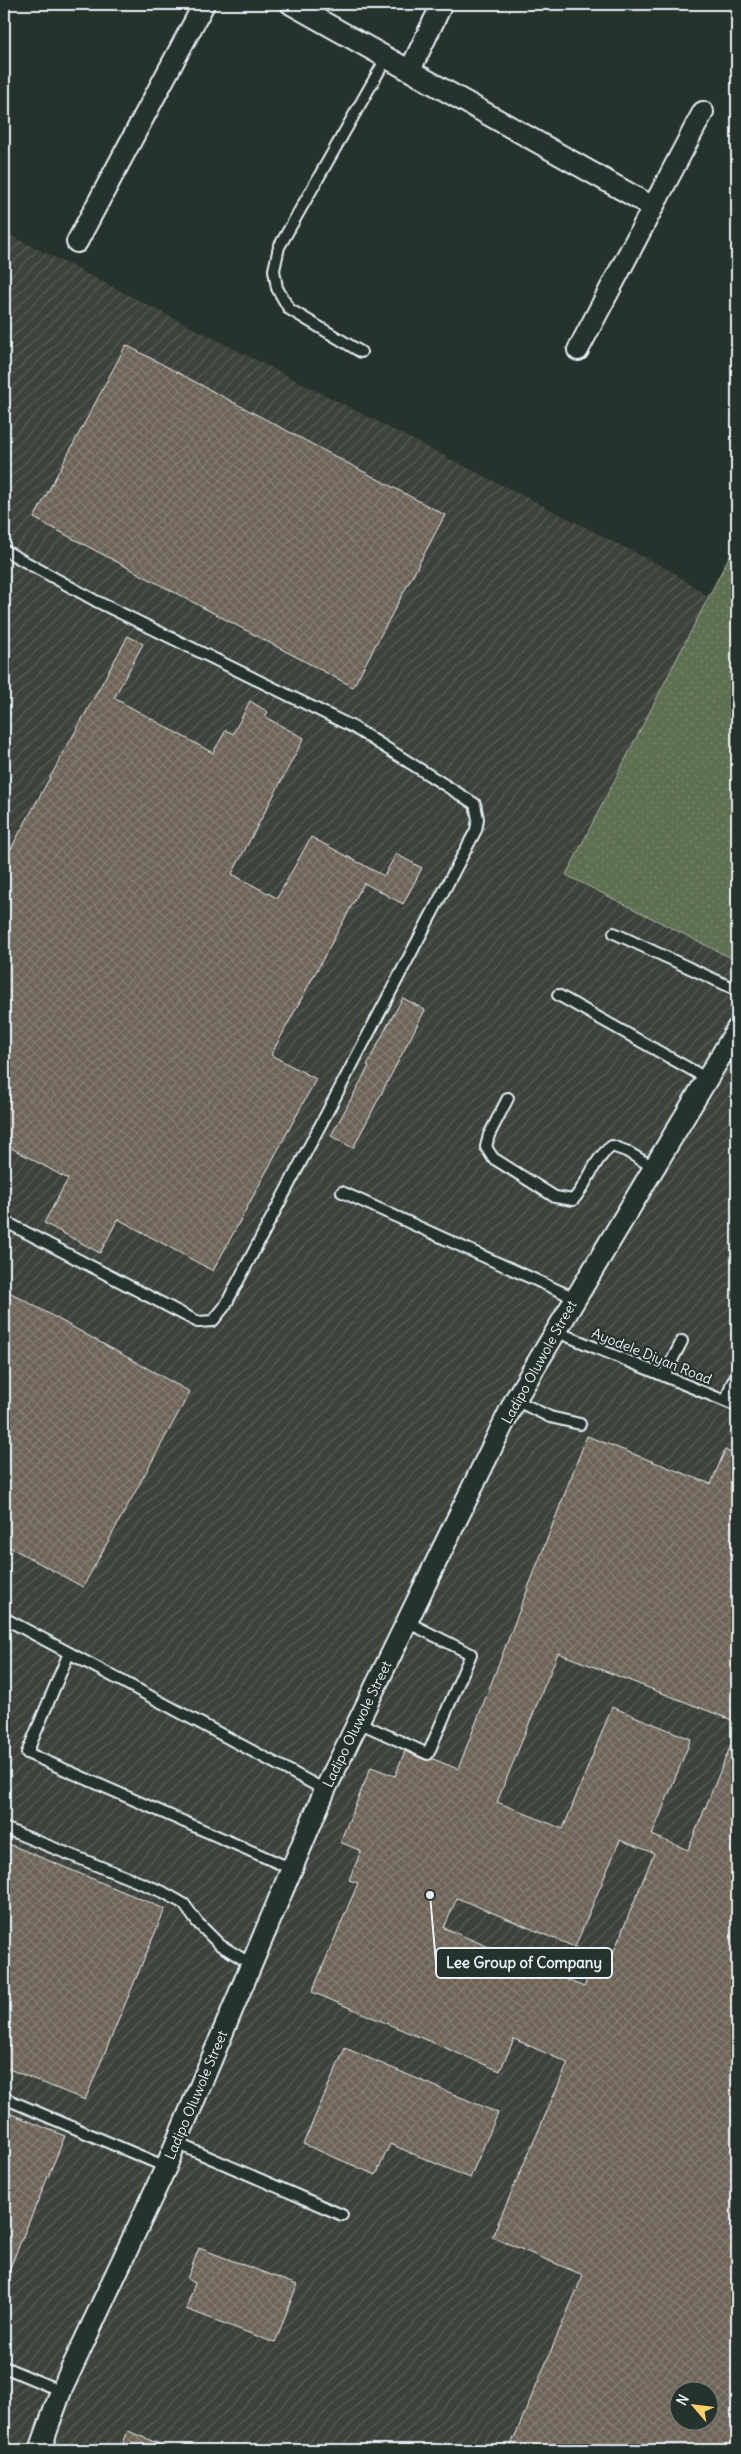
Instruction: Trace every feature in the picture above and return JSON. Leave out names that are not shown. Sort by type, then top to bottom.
[{"type":"street","points":[[77,242],[204,4]]},
{"type":"street","points":[[291,4],[653,207]]},
{"type":"street","points":[[410,70],[442,4]]},
{"type":"street","points":[[578,350],[703,112]]},
{"type":"street","name":"Ladipo Oluwole Street","points":[[40,2450],[61,2391],[166,2167],[325,1790],[406,1622],[515,1400],[737,1029]]},
{"type":"lane","points":[[361,352],[289,309],[277,288],[274,270],[279,247],[387,58]]},
{"type":"lane","points":[[4,550],[96,601],[353,727],[475,804],[478,818],[476,830],[225,1306],[213,1321],[198,1322],[4,1221]]},
{"type":"lane","points":[[614,934],[737,990]]},
{"type":"lane","points":[[558,995],[706,1078]]},
{"type":"lane","points":[[508,1098],[489,1135],[486,1147],[493,1158],[555,1196],[574,1200],[584,1189],[601,1154],[612,1146],[626,1151],[653,1167]]},
{"type":"lane","points":[[342,1192],[575,1298]]},
{"type":"lane","name":"Ayodele Diyan Road","points":[[555,1331],[737,1406]]},
{"type":"lane","points":[[664,1376],[682,1341]]},
{"type":"lane","points":[[726,1401],[730,1385],[737,1374]]},
{"type":"lane","points":[[515,1400],[550,1418],[580,1424]]},
{"type":"lane","points":[[4,1618],[325,1790]]},
{"type":"lane","points":[[358,1722],[428,1754],[471,1654],[406,1622]]},
{"type":"lane","points":[[70,1653],[27,1753],[292,1869]]},
{"type":"lane","points":[[4,1828],[163,1892],[184,1904],[197,1922],[220,1945],[251,1964]]},
{"type":"lane","points":[[4,2098],[166,2167]]},
{"type":"lane","points":[[176,2143],[342,2214]]},
{"type":"lane","points":[[4,2366],[61,2391]]},
{"type":"shaded area","points":[[4,232],[673,572],[737,617],[737,2450],[4,2450]]},
{"type":"green space","points":[[731,553],[737,556],[737,961],[566,875]]},
{"type":"building","points":[[126,345],[445,515],[353,687],[34,518]]},
{"type":"building","points":[[128,636],[143,644],[114,698],[213,753],[226,730],[233,734],[250,701],[268,712],[265,717],[304,738],[232,874],[277,898],[311,837],[384,876],[396,854],[422,868],[403,904],[364,883],[271,1055],[316,1079],[213,1271],[118,1219],[100,1253],[44,1223],[68,1179],[4,1144],[4,861]]},
{"type":"building","points":[[403,998],[425,1010],[353,1148],[331,1136]]},
{"type":"building","points":[[4,1289],[190,1392],[83,1587],[4,1544]]},
{"type":"building","points":[[587,1436],[711,1484],[725,1450],[737,1456],[737,1722],[558,1653],[497,1802],[563,1829],[612,1707],[691,1739],[652,1835],[688,1850],[737,1730],[737,2450],[509,2450],[583,2275],[492,2237],[568,2063],[514,2039],[500,2071],[312,1992],[358,1883],[349,1880],[361,1851],[340,1842],[371,1767],[395,1776],[405,1751],[425,1760],[433,1759],[458,1769]],"holes":[[[620,1840],[654,1853],[603,1978],[590,1972],[584,1987],[444,1928],[457,1898],[575,1947]]]},
{"type":"building","points":[[4,1842],[165,1909],[85,2100],[4,2067]]},
{"type":"building","points":[[345,2048],[498,2113],[470,2178],[390,2144],[376,2175],[303,2144]]},
{"type":"building","points":[[4,2111],[65,2136],[4,2282]]},
{"type":"building","points":[[199,2248],[297,2285],[275,2343],[186,2309],[195,2283],[187,2279]]},
{"type":"building","points":[[128,2431],[174,2450],[120,2450]]},
{"type":"place","name":"Lee Group of Company","points":[[430,1895]]}]
